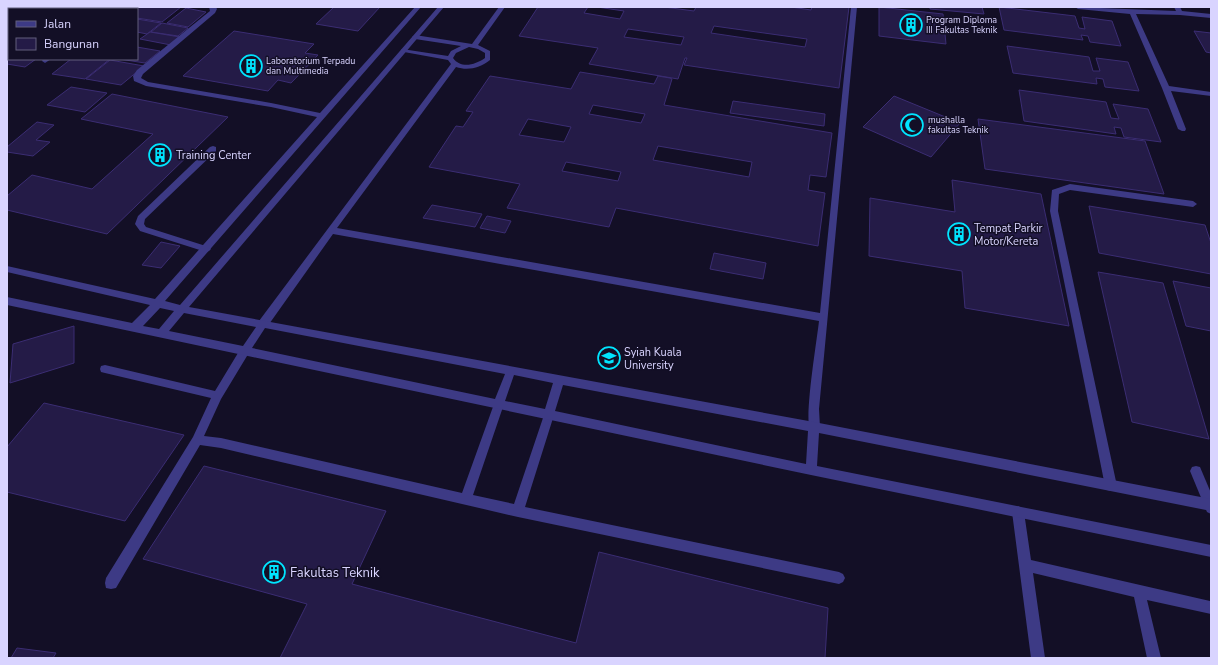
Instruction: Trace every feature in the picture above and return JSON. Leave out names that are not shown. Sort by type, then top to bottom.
[{"type":"street","points":[[212,7],[214,9],[213,12],[140,72],[137,79],[146,84],[271,105],[322,116]]},
{"type":"street","points":[[161,333],[404,50],[403,40],[418,7]]},
{"type":"street","points":[[134,328],[157,304],[322,116],[403,40],[441,7]]},
{"type":"street","points":[[111,583],[197,440],[217,396],[263,324],[452,61],[453,52],[471,46],[502,7]]},
{"type":"street","points":[[811,470],[814,409],[854,7]]},
{"type":"street","points":[[1078,7],[1132,12],[1178,10],[1211,16]]},
{"type":"street","points":[[1132,12],[1166,88],[1182,129]]},
{"type":"street","points":[[403,40],[480,47],[488,52],[489,55],[485,62],[479,65],[466,67],[452,61],[404,50]]},
{"type":"street","points":[[1166,88],[1211,94]]},
{"type":"street","points":[[206,248],[143,229],[139,223],[141,218],[213,149]]},
{"type":"street","points":[[1111,486],[1054,210],[1055,192],[1070,187],[1193,204]]},
{"type":"street","points":[[331,230],[824,318]]},
{"type":"street","points":[[7,269],[182,309],[814,427],[1211,506]]},
{"type":"street","points":[[7,301],[811,470],[1211,551]]},
{"type":"street","points":[[105,369],[202,391],[217,396]]},
{"type":"street","points":[[466,499],[511,370]]},
{"type":"street","points":[[518,511],[559,379]]},
{"type":"street","points":[[197,440],[221,443],[518,511],[839,578]]},
{"type":"street","points":[[1196,471],[1211,506]]},
{"type":"street","points":[[1018,512],[1038,658]]},
{"type":"street","points":[[1026,565],[1210,608]]},
{"type":"street","points":[[1139,591],[1154,658]]},
{"type":"building","points":[[13,7],[54,7],[50,8]]},
{"type":"building","points":[[181,7],[162,22],[138,18],[138,8],[136,8]]},
{"type":"building","points":[[334,7],[380,7],[358,31],[316,24]]},
{"type":"building","points":[[538,7],[588,7],[584,13],[620,19],[624,11],[597,7],[664,7],[694,11],[696,7],[791,7],[811,10],[812,7],[849,7],[839,88],[684,65],[687,58],[685,58],[678,79],[589,64],[598,48],[519,36]],"holes":[[[714,26],[807,39],[805,47],[711,33]],[[628,29],[684,37],[681,45],[624,37]]]},
{"type":"building","name":"Program Diploma III Fakultas Teknik","points":[[879,7],[943,14],[946,44],[879,36]]},
{"type":"building","points":[[930,7],[982,7],[984,14],[930,9]]},
{"type":"building","points":[[999,7],[1075,16],[1079,28],[1085,29],[1082,17],[1112,21],[1121,46],[1090,42],[1088,36],[1081,35],[1083,40],[1004,30]]},
{"type":"building","points":[[186,8],[206,12],[188,27],[167,23]]},
{"type":"building","points":[[138,19],[161,23],[147,34],[138,32]]},
{"type":"building","points":[[162,23],[188,28],[178,36],[151,32]]},
{"type":"building","name":"Laboratorium Terpadu dan Multimedia","points":[[234,31],[314,44],[305,53],[318,55],[291,83],[278,80],[268,91],[183,76]]},
{"type":"building","points":[[1194,31],[1211,33],[1211,53],[1206,52]]},
{"type":"building","points":[[150,32],[180,37],[171,45],[140,39]]},
{"type":"building","points":[[1007,46],[1089,57],[1093,71],[1100,71],[1096,58],[1128,62],[1139,91],[1105,87],[1103,79],[1096,78],[1097,84],[1013,73]]},
{"type":"building","points":[[138,47],[160,51],[145,63],[126,60],[138,60]]},
{"type":"building","points":[[7,56],[8,60],[35,60],[25,67],[7,64]]},
{"type":"building","points":[[70,60],[109,60],[85,79],[52,74]]},
{"type":"building","points":[[110,60],[144,66],[121,85],[86,79]]},
{"type":"building","points":[[580,72],[654,84],[658,76],[670,78],[672,79],[664,105],[832,133],[826,177],[810,175],[808,190],[825,193],[818,246],[616,208],[609,227],[507,208],[520,184],[429,167],[456,126],[463,127],[473,112],[466,111],[490,76],[571,89]],"holes":[[[593,105],[645,114],[641,123],[589,114]],[[528,119],[571,127],[564,142],[519,135]],[[658,146],[752,162],[749,177],[653,160]],[[566,162],[621,172],[618,181],[562,171]]]},
{"type":"building","points":[[71,87],[107,93],[85,112],[47,105]]},
{"type":"building","points":[[1019,90],[1106,102],[1111,118],[1119,119],[1113,104],[1148,109],[1161,142],[1124,137],[1121,128],[1114,127],[1116,134],[1024,121]]},
{"type":"building","name":"Training Center","points":[[112,94],[228,117],[107,234],[7,210],[7,196],[32,175],[92,189],[153,134],[81,119]]},
{"type":"building","name":"mushalla fakultas Teknik","points":[[894,96],[960,123],[931,157],[863,127]]},
{"type":"building","points":[[733,101],[825,114],[824,126],[730,113]]},
{"type":"building","points":[[978,119],[1145,141],[1164,194],[985,169]]},
{"type":"building","points":[[37,122],[54,125],[36,140],[50,142],[33,156],[7,152],[7,147]]},
{"type":"building","name":"Tempat Parkir Motor/Kereta","points":[[952,180],[1041,194],[1069,326],[965,308],[962,271],[869,256],[870,198],[955,212]]},
{"type":"building","points":[[432,205],[482,214],[475,227],[423,218]]},
{"type":"building","points":[[1089,206],[1205,225],[1211,243],[1211,274],[1099,253]]},
{"type":"building","points":[[487,216],[511,221],[505,233],[480,228]]},
{"type":"building","points":[[161,242],[180,246],[161,268],[142,265]]},
{"type":"building","points":[[714,253],[766,263],[763,279],[710,269]]},
{"type":"building","points":[[1098,272],[1163,283],[1209,439],[1132,422]]},
{"type":"building","points":[[1173,281],[1211,288],[1211,331],[1186,326]]},
{"type":"building","points":[[74,326],[74,363],[10,383],[13,344]]},
{"type":"building","points":[[44,403],[184,435],[125,521],[7,492],[7,447]]},
{"type":"building","name":"Fakultas Teknik","points":[[204,466],[386,511],[352,584],[576,643],[599,552],[828,608],[825,658],[280,658],[307,604],[143,559]]},
{"type":"building","points":[[17,648],[56,653],[53,658],[11,658]]},
{"type":"place","name":"Program Diploma III Fakultas Teknik","points":[[911,25]]},
{"type":"place","name":"Laboratorium Terpadu dan Multimedia","points":[[251,66]]},
{"type":"place","name":"mushalla fakultas Teknik","points":[[912,125]]},
{"type":"place","name":"Training Center","points":[[160,155]]},
{"type":"place","name":"Tempat Parkir Motor/Kereta","points":[[959,234]]},
{"type":"place","name":"Syiah Kuala University","points":[[609,358]]},
{"type":"place","name":"Fakultas Teknik","points":[[274,572]]}]
